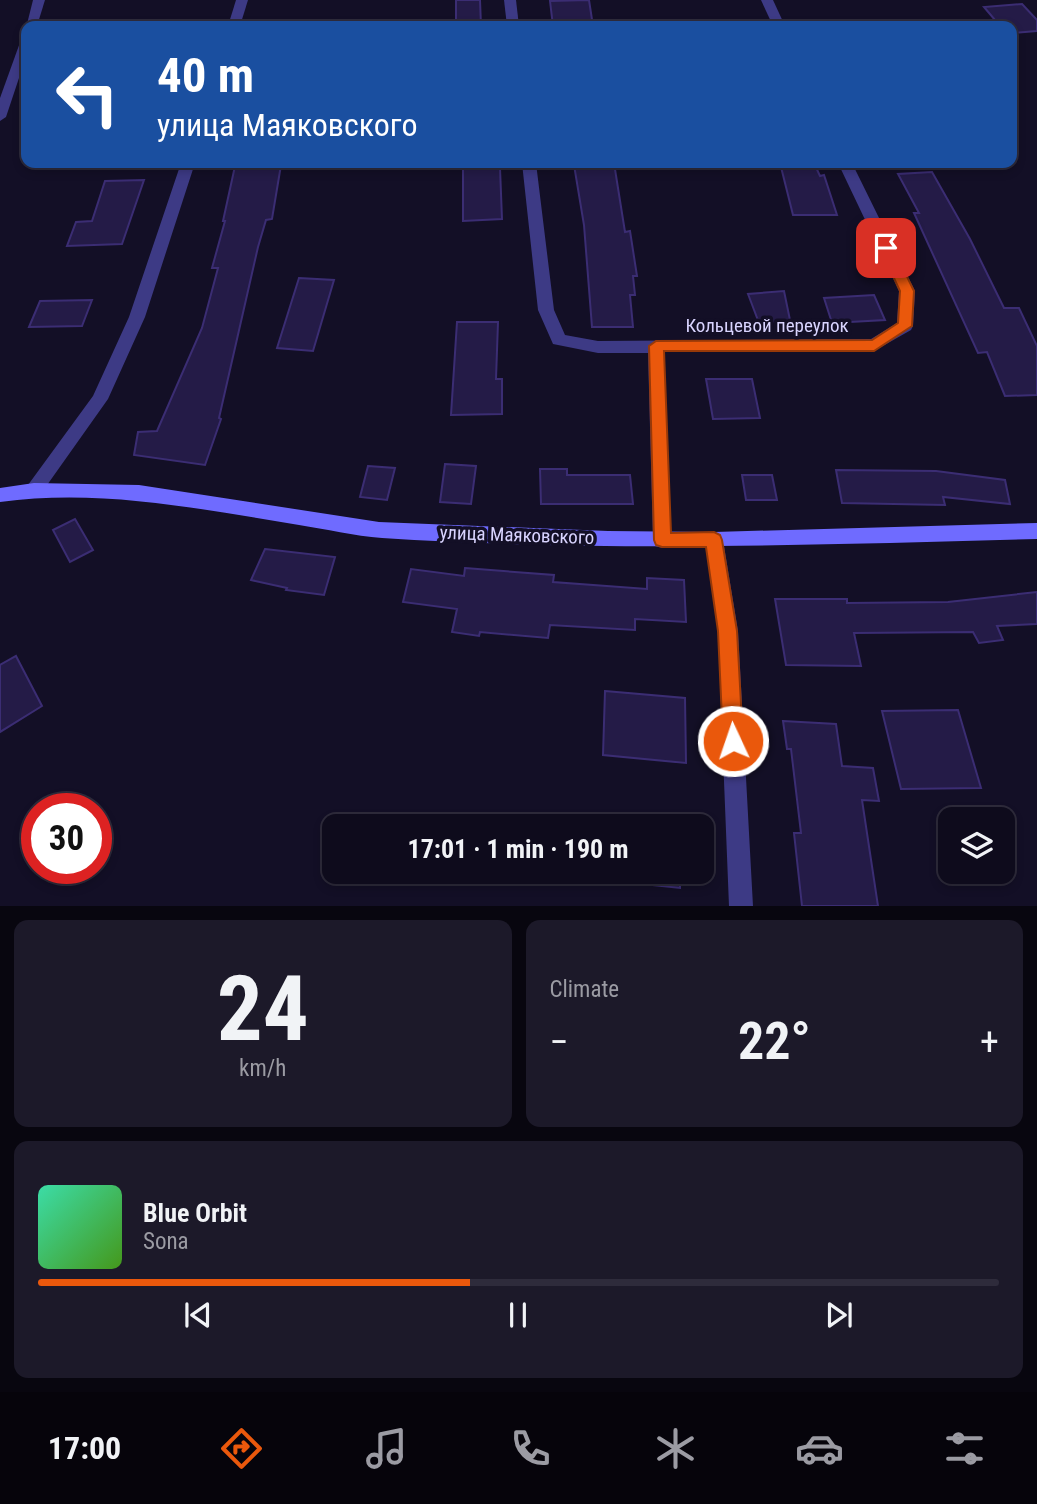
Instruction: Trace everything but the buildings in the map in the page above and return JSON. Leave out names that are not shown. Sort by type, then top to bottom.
[{"type":"street","points":[[33,21],[39,0]]},
{"type":"street","points":[[236,21],[242,0]]},
{"type":"street","points":[[510,0],[512,21]]},
{"type":"street","points":[[767,0],[777,21]]},
{"type":"street","points":[[0,117],[21,55]]},
{"type":"street","points":[[34,489],[100,399],[137,317],[186,168]]},
{"type":"street","name":"Кольцевой переулок","points":[[530,168],[546,310],[559,340],[598,346],[874,345],[905,326],[907,291],[847,168]]},
{"type":"street","points":[[656,346],[662,540]]},
{"type":"street","name":"улица Маяковского","points":[[0,495],[34,489],[139,492],[379,530],[662,540],[1037,531]]},
{"type":"street","points":[[714,540],[727,631],[741,905]]},
{"type":"route","points":[[733,741],[727,631],[714,540],[662,540],[656,346],[874,345],[905,326],[907,291],[886,248]]}]
